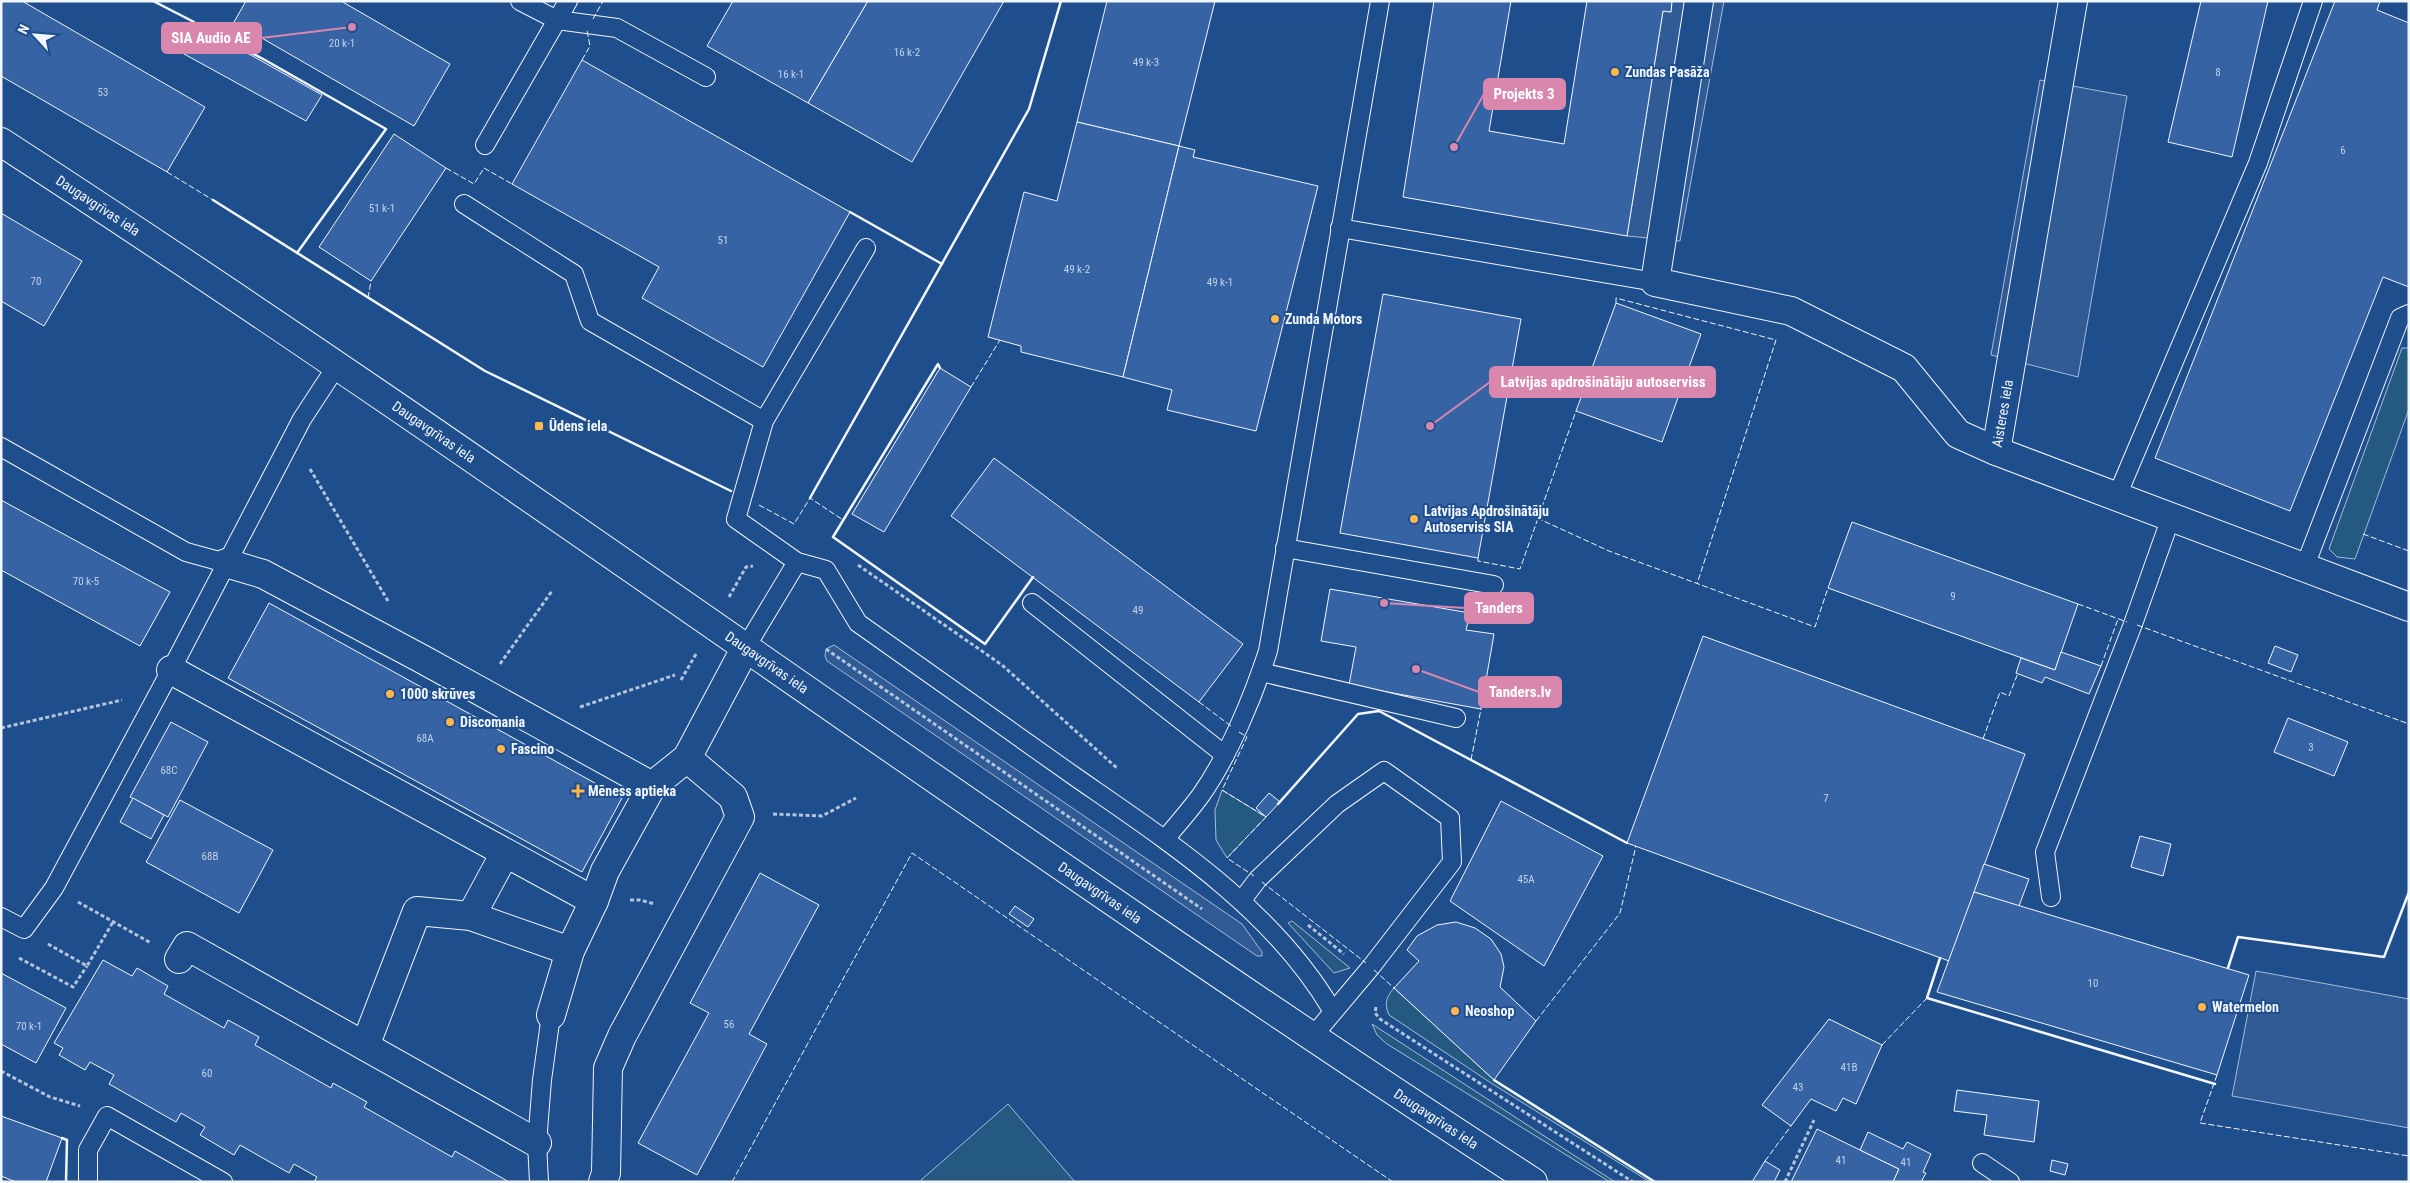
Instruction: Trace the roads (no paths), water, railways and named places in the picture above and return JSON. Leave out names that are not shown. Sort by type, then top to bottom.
[{"type":"street","points":[[1699,1],[1655,282],[1791,311],[1904,368],[1958,434],[1996,450]]},
{"type":"street","name":"Aisteres iela","points":[[2073,1],[1996,450],[2409,607]]},
{"type":"street","name":"Daugavgrīvas iela","points":[[1,142],[336,367],[1111,899],[1533,1182]]},
{"type":"street","points":[[226,562],[263,574],[652,786]]},
{"type":"street","points":[[551,1016],[570,951],[594,901],[605,871],[652,786],[687,758],[746,647]]},
{"type":"street","points":[[166,681],[505,853],[594,901]]},
{"type":"street","points":[[603,1182],[606,1173],[608,1068],[622,1036],[689,915],[740,817],[733,797],[687,758]]},
{"type":"street","points":[[471,916],[505,853]]},
{"type":"street","points":[[365,1046],[417,911],[471,916],[570,951]]},
{"type":"street","points":[[179,959],[187,946],[537,1143]]},
{"type":"lane","points":[[520,1],[557,20],[617,28],[706,77]]},
{"type":"lane","points":[[485,145],[568,1]]},
{"type":"lane","points":[[1164,840],[1201,794],[1225,755],[1261,672],[1268,651],[1380,1]]},
{"type":"lane","points":[[2117,496],[2258,163],[2313,1]]},
{"type":"lane","points":[[464,204],[574,274],[590,321],[764,421]]},
{"type":"lane","points":[[1340,228],[1655,282]]},
{"type":"lane","points":[[866,248],[764,421],[736,519],[797,562],[826,570],[858,623],[1164,840],[1242,900],[1316,983],[1332,1010]]},
{"type":"lane","points":[[2305,566],[2400,318],[2409,314]]},
{"type":"lane","points":[[1,917],[24,929],[54,888],[166,681],[226,562],[302,419],[336,367]]},
{"type":"lane","points":[[1,447],[186,552],[226,562]]},
{"type":"lane","points":[[2051,897],[2044,852],[2133,624],[2171,517]]},
{"type":"lane","points":[[1285,548],[1494,585]]},
{"type":"lane","points":[[746,647],[797,562]]},
{"type":"lane","points":[[1032,603],[1225,755]]},
{"type":"lane","points":[[1261,672],[1456,718]]},
{"type":"lane","points":[[1242,900],[1258,879],[1337,804],[1384,771],[1450,818],[1452,862],[1371,967],[1332,1010],[1313,1036]]},
{"type":"lane","points":[[539,1182],[537,1143],[542,1080],[551,1016]]},
{"type":"lane","points":[[88,1182],[88,1150],[107,1116],[223,1182]]},
{"type":"lane","points":[[1982,1164],[2010,1182]]},
{"type":"place","name":"SIA Audio AE","points":[[352,27]]},
{"type":"place","name":"Zundas Pasāža","points":[[1615,72]]},
{"type":"place","name":"Projekts 3","points":[[1454,147]]},
{"type":"place","name":"Zunda Motors","points":[[1275,319]]},
{"type":"place","name":"Ūdens iela","points":[[539,426]]},
{"type":"place","name":"Latvijas apdrošinātāju autoserviss","points":[[1430,426]]},
{"type":"place","name":"Latvijas Apdrošinātāju Autoserviss SIA","points":[[1414,519]]},
{"type":"place","name":"Tanders","points":[[1384,603]]},
{"type":"place","name":"Tanders.lv","points":[[1416,669]]},
{"type":"place","name":"1000 skrūves","points":[[390,694]]},
{"type":"place","name":"Discomania","points":[[450,722]]},
{"type":"place","name":"Fascino","points":[[501,749]]},
{"type":"place","name":"Mēness aptieka","points":[[578,791]]},
{"type":"place","name":"Watermelon","points":[[2202,1007]]},
{"type":"place","name":"Neoshop","points":[[1455,1011]]}]
